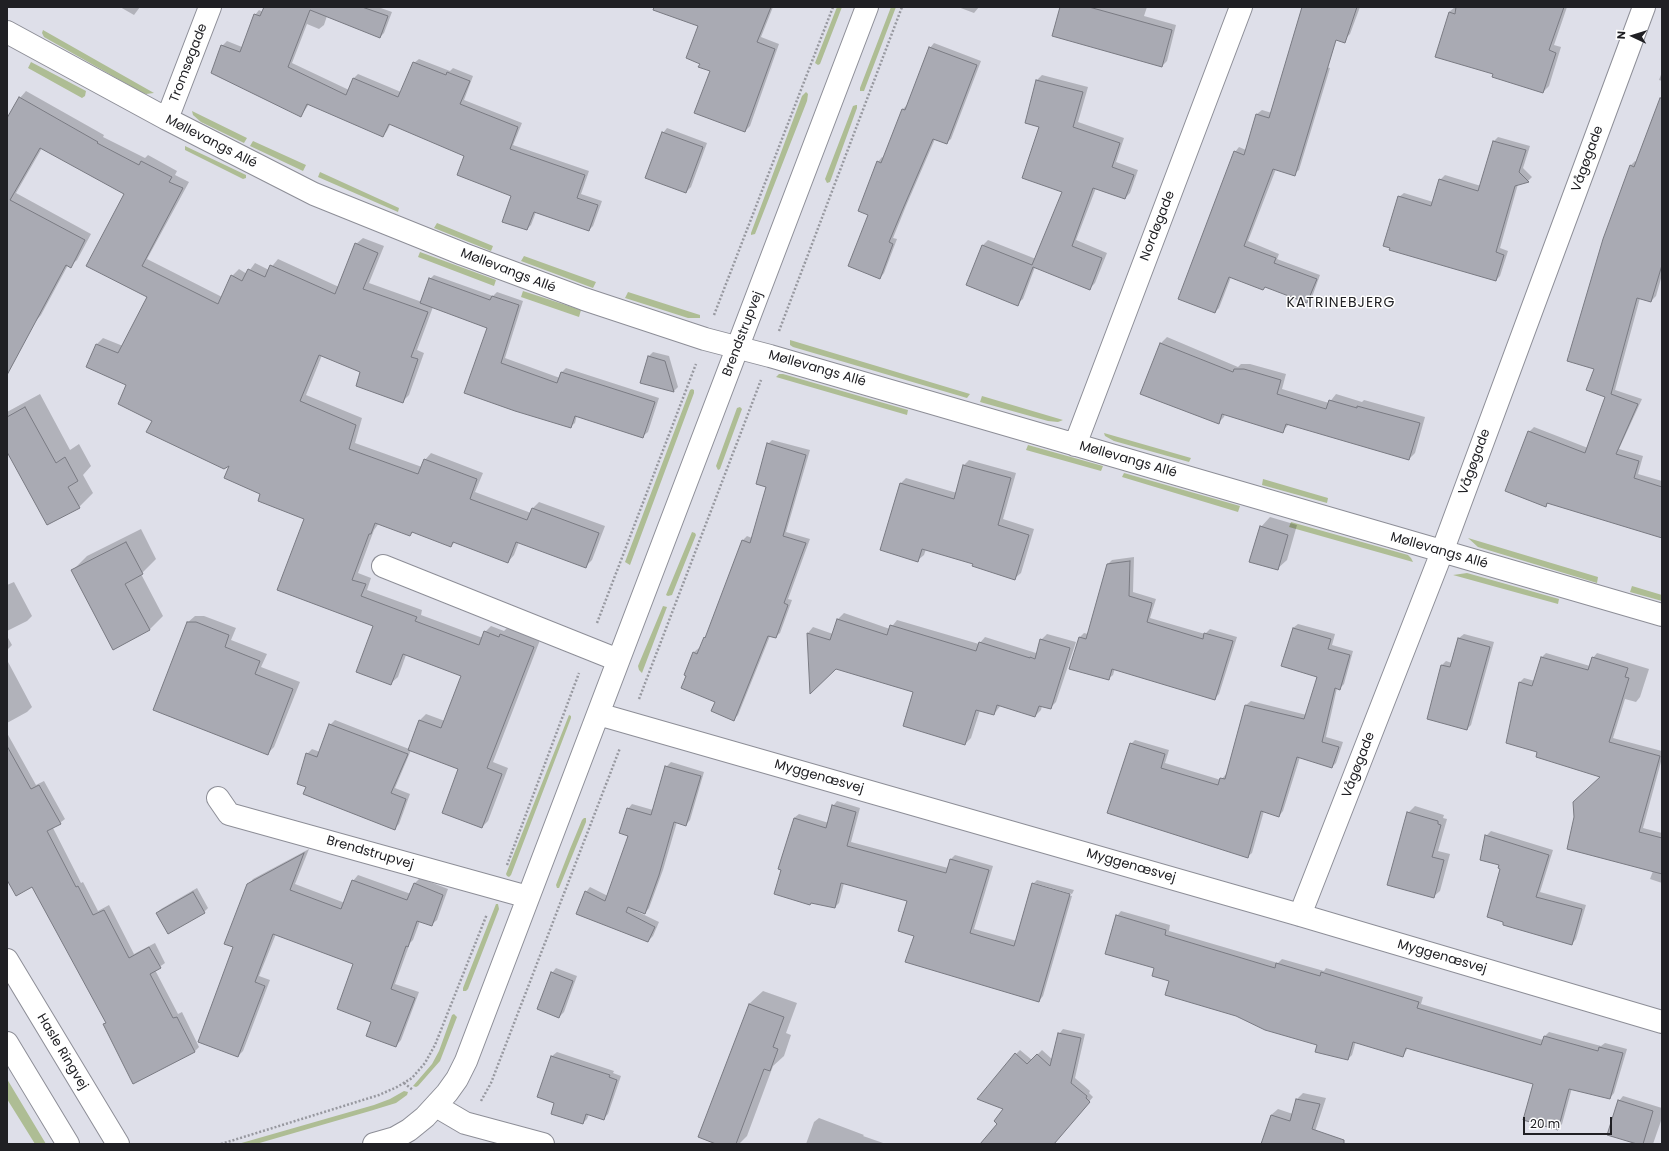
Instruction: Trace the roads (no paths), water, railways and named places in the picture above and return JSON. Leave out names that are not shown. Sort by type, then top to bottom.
[{"type":"street","name":"Tromsøgade","points":[[167,119],[210,7]]},
{"type":"street","name":"Brendstrupvej","points":[[374,1144],[396,1141],[436,1106],[454,1084],[466,1061],[867,7]]},
{"type":"street","name":"Nordøgade","points":[[1075,445],[1241,7]]},
{"type":"street","name":"Vågøgade","points":[[1300,915],[1442,552],[1644,7]]},
{"type":"street","name":"Møllevangs Allé","points":[[7,32],[167,119],[314,194],[463,254],[584,299],[705,339],[770,356],[1662,615]]},
{"type":"street","points":[[383,566],[618,660]]},
{"type":"street","name":"Myggenæsvej","points":[[598,714],[1300,915],[1662,1022]]},
{"type":"street","name":"Brendstrupvej","points":[[218,798],[229,814],[528,897]]},
{"type":"street","name":"Hasle Ringvej","points":[[7,960],[118,1144]]},
{"type":"street","points":[[7,1043],[68,1144]]},
{"type":"street","points":[[436,1106],[465,1122],[543,1144]]},
{"type":"district","name":"KATRINEBJERG","points":[[1341,303]]}]
